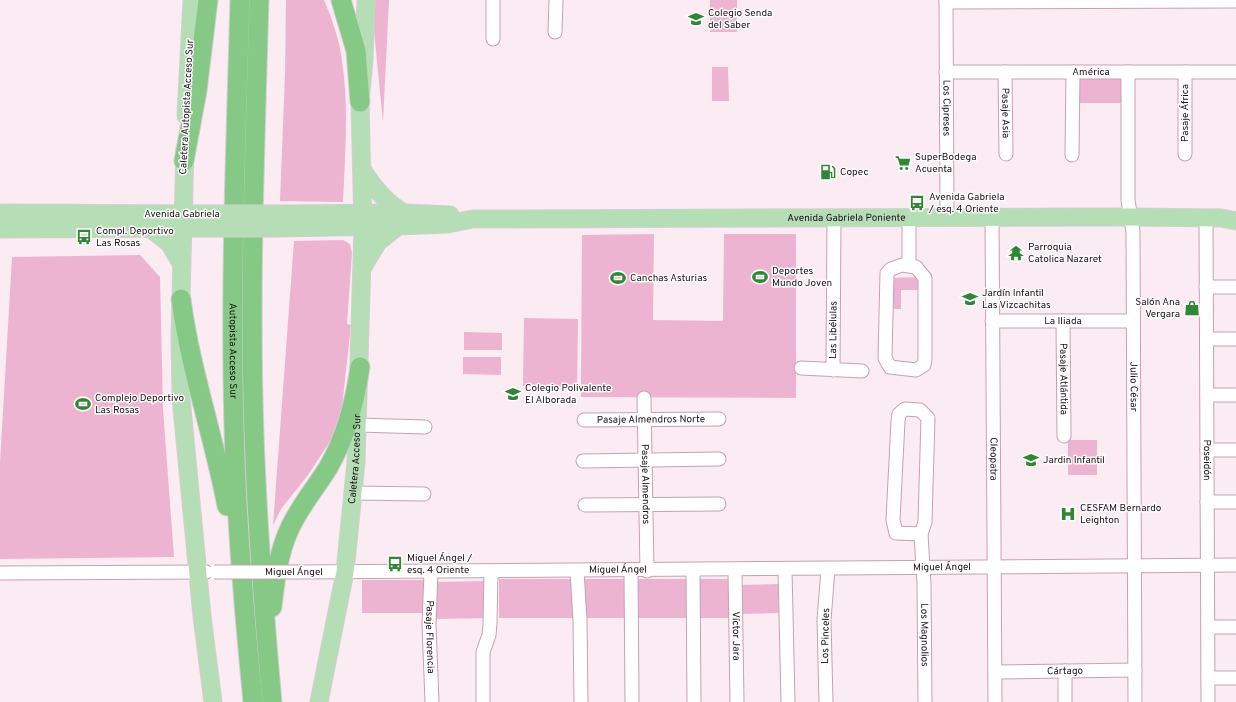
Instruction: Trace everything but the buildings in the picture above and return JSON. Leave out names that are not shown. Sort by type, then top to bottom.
[{"type":"highway","points":[[184,161],[197,91],[208,0]]},
{"type":"highway","name":"Autopista Acceso Sur","points":[[240,0],[233,233],[233,362],[236,483],[243,591],[253,702]]},
{"type":"highway","name":"Autopista Acceso Sur","points":[[259,0],[253,217],[252,372],[256,489],[272,702]]},
{"type":"highway","points":[[341,0],[356,51],[360,102]]},
{"type":"highway","points":[[181,299],[187,343],[219,467],[243,591]]},
{"type":"highway","points":[[268,660],[273,595],[283,545],[296,514],[327,469],[341,442],[353,406],[360,367]]},
{"type":"main road","name":"Caletera Autopista Acceso Sur","points":[[182,221],[192,0]]},
{"type":"main road","points":[[363,220],[360,102],[364,60],[366,0]]},
{"type":"main road","points":[[362,168],[381,195],[396,208],[401,220],[375,245],[368,256],[362,271]]},
{"type":"main road","points":[[181,263],[153,221],[174,198],[183,181]]},
{"type":"main road","name":"Avenida Gabriela","points":[[0,213],[153,221],[363,220]]},
{"type":"main road","name":"Avenida Gabriela Poniente","points":[[363,220],[401,220],[446,214],[472,219],[947,216],[1131,216],[1225,218]]},
{"type":"main road","name":"Caletera Acceso Sur","points":[[319,702],[345,572],[353,493],[358,425],[363,220]]},
{"type":"main road","name":"Avenida Gabriela","points":[[0,229],[153,221]]},
{"type":"main road","points":[[182,221],[181,398],[205,572],[213,702]]},
{"type":"street","points":[[493,0],[493,39]]},
{"type":"street","points":[[555,32],[556,0]]},
{"type":"street","points":[[946,1],[1234,1]]},
{"type":"street","name":"Los Cipreses","points":[[946,1],[947,216]]},
{"type":"street","name":"América","points":[[946,72],[1236,72]]},
{"type":"street","name":"Pasaje Asia","points":[[1005,72],[1006,154]]},
{"type":"street","points":[[1072,155],[1073,72]]},
{"type":"street","name":"Julio César","points":[[1128,72],[1128,200],[1133,232],[1135,702]]},
{"type":"street","name":"Pasaje África","points":[[1185,72],[1185,154]]},
{"type":"street","name":"Cleopatra","points":[[992,216],[995,702]]},
{"type":"street","name":"Las Libélulas","points":[[833,370],[834,217]]},
{"type":"street","points":[[909,217],[909,265]]},
{"type":"street","name":"Poseidón","points":[[1208,702],[1206,287],[1225,218]]},
{"type":"street","points":[[909,265],[916,267],[922,272],[925,278],[925,358],[924,366],[916,370],[890,367],[885,358],[888,272],[896,267],[909,265]]},
{"type":"street","points":[[1206,287],[1236,287]]},
{"type":"street","name":"La Iliada","points":[[992,321],[1133,321]]},
{"type":"street","name":"Pasaje Atlántida","points":[[1063,321],[1064,436]]},
{"type":"street","points":[[1207,340],[1236,339]]},
{"type":"street","name":"Las Libélulas","points":[[801,368],[862,371]]},
{"type":"street","points":[[1207,395],[1236,395]]},
{"type":"street","name":"Pasaje Almendros","points":[[644,398],[647,571]]},
{"type":"street","name":"Los Magnolios","points":[[921,534],[896,533],[893,520],[898,420],[899,414],[905,409],[920,410],[928,418],[925,522],[921,534],[924,584],[925,702]]},
{"type":"street","name":"Pasaje Almendros Norte","points":[[584,420],[719,418]]},
{"type":"street","points":[[358,425],[425,427]]},
{"type":"street","points":[[1207,450],[1236,450]]},
{"type":"street","points":[[583,461],[719,459]]},
{"type":"street","points":[[353,493],[424,494]]},
{"type":"street","points":[[1208,502],[1236,502]]},
{"type":"street","points":[[585,505],[719,504]]},
{"type":"street","name":"Miguel Ángel","points":[[0,573],[647,571],[1236,565]]},
{"type":"street","name":"Los Pinceles","points":[[826,702],[824,620],[828,569]]},
{"type":"street","points":[[693,570],[694,702]]},
{"type":"street","name":"Víctor Jara","points":[[735,570],[737,702]]},
{"type":"street","points":[[785,570],[788,702]]},
{"type":"street","points":[[483,702],[483,652],[490,629],[491,571]]},
{"type":"street","points":[[577,571],[580,620],[581,702]]},
{"type":"street","points":[[631,571],[632,702]]},
{"type":"street","name":"Pasaje Florencia","points":[[430,572],[429,624],[432,702]]},
{"type":"street","points":[[1208,627],[1236,627]]},
{"type":"street","name":"Cártago","points":[[995,672],[1135,670]]},
{"type":"street","points":[[1065,671],[1065,702]]},
{"type":"street","points":[[1208,678],[1236,678]]},
{"type":"shaded area","points":[[286,0],[324,0],[338,38],[345,96],[346,131],[343,202],[280,201],[285,74]]},
{"type":"shaded area","points":[[371,0],[389,0],[383,122]]},
{"type":"shaded area","points":[[710,0],[737,0],[737,32],[710,32]]},
{"type":"shaded area","points":[[712,67],[728,67],[729,101],[712,101]]},
{"type":"shaded area","points":[[1078,75],[1123,76],[1123,103],[1078,103]]},
{"type":"shaded area","points":[[654,234],[653,320],[723,321],[724,234],[796,234],[796,398],[581,397],[582,235]]},
{"type":"shaded area","points":[[343,240],[350,244],[352,253],[347,324],[351,325],[342,407],[338,429],[308,475],[281,509],[273,525],[294,241]]},
{"type":"shaded area","name":"Complejo Deportivo Las Rosas","points":[[140,255],[160,277],[163,409],[174,557],[0,559],[0,463],[12,257]]},
{"type":"shaded area","points":[[920,277],[920,290],[901,290],[901,309],[889,309],[888,278]]},
{"type":"shaded area","points":[[524,318],[578,319],[577,387],[523,386]]},
{"type":"shaded area","points":[[464,332],[502,333],[502,350],[464,350]]},
{"type":"shaded area","points":[[463,357],[501,357],[501,375],[463,374]]},
{"type":"shaded area","points":[[1068,440],[1097,440],[1097,475],[1068,475]]},
{"type":"shaded area","points":[[499,579],[731,579],[731,618],[499,618]]},
{"type":"shaded area","points":[[362,580],[425,580],[425,613],[362,613]]},
{"type":"shaded area","points":[[488,581],[489,618],[435,619],[435,587],[438,582]]},
{"type":"shaded area","points":[[778,584],[779,613],[742,614],[741,585]]},
{"type":"place","name":"Colegio Senda del Saber","points":[[696,19]]},
{"type":"place","name":"SuperBodega Acuenta","points":[[903,163]]},
{"type":"place","name":"Copec","points":[[828,172]]},
{"type":"place","name":"Avenida Gabriela / esq. 4 Oriente","points":[[917,203]]},
{"type":"place","name":"Compl. Deportivo Las Rosas","points":[[84,237]]},
{"type":"place","name":"Parroquia Catolica Nazaret","points":[[1016,253]]},
{"type":"place","name":"Deportes Mundo Joven","points":[[760,277]]},
{"type":"place","name":"Canchas Asturias","points":[[618,278]]},
{"type":"place","name":"Jardín Infantil Las Vizcachitas","points":[[970,299]]},
{"type":"place","name":"Salón Ana Vergara","points":[[1192,308]]},
{"type":"place","name":"Colegio Polivalente El Alborada","points":[[513,394]]},
{"type":"place","name":"Complejo Deportivo Las Rosas","points":[[83,404]]},
{"type":"place","name":"Jardin Infantil","points":[[1031,460]]},
{"type":"place","name":"CESFAM Bernardo Leighton","points":[[1068,514]]},
{"type":"place","name":"Miguel Ángel / esq. 4 Oriente","points":[[395,564]]}]
